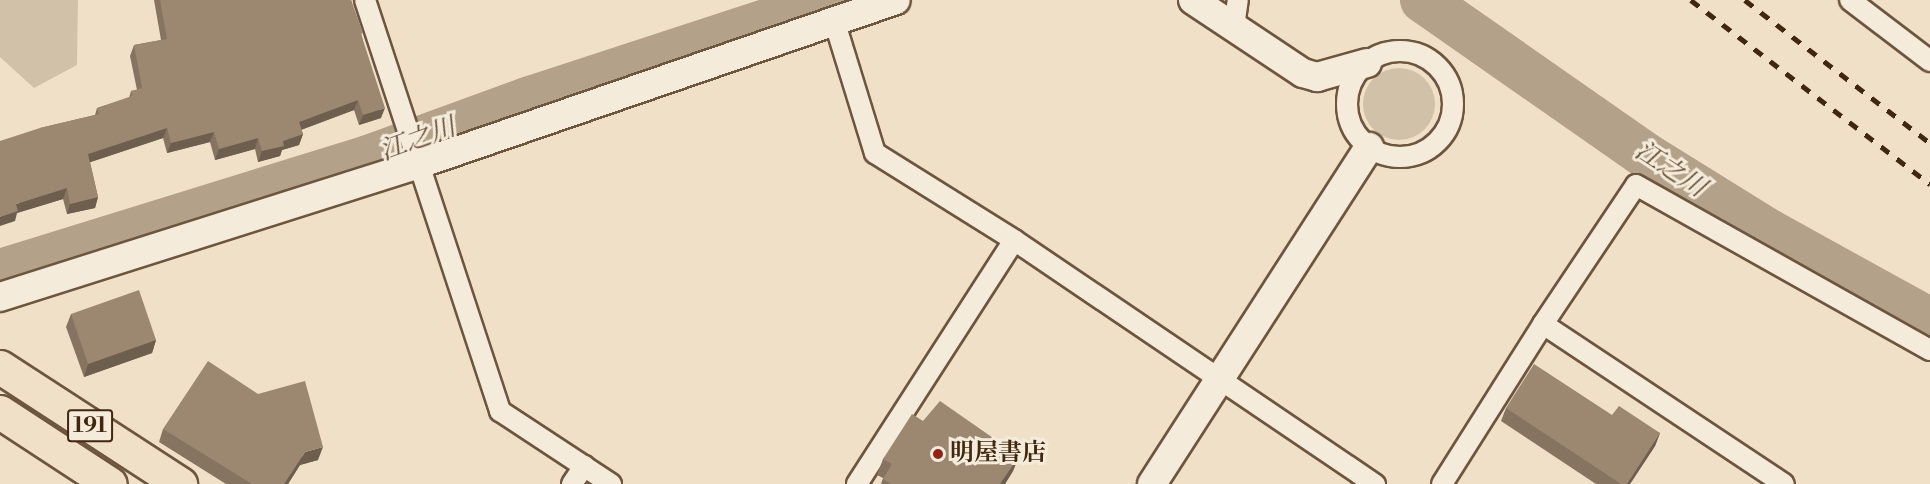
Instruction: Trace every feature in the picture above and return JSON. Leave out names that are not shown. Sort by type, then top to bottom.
[{"type":"highway","name":"191","points":[[0,367],[180,484]]},
{"type":"highway","name":"191","points":[[0,412],[111,484]]},
{"type":"street","points":[[365,0],[500,411],[611,484]]},
{"type":"street","points":[[0,297],[419,164],[896,0]]},
{"type":"street","points":[[1193,0],[1236,14],[1303,74],[1317,77],[1367,63],[1388,52],[1417,54],[1441,70],[1453,98],[1448,128],[1439,141],[1413,156],[1397,158],[1382,154],[1369,147],[1358,137],[1350,123],[1347,108],[1353,79],[1367,63]]},
{"type":"street","points":[[1850,0],[1930,61]]},
{"type":"street","points":[[834,20],[875,153],[1014,240],[1375,484]]},
{"type":"street","points":[[1152,484],[1369,147]]},
{"type":"street","points":[[1442,484],[1543,324],[1636,185],[1930,350]]},
{"type":"street","points":[[857,484],[1014,240]]},
{"type":"street","points":[[1543,324],[1784,484]]},
{"type":"street","points":[[572,484],[584,466]]},
{"type":"shaded area","points":[[0,0],[78,0],[77,65],[34,88],[0,57]]},
{"type":"shaded area","points":[[1399,68],[1419,74],[1429,84],[1435,104],[1429,124],[1419,134],[1399,140],[1379,134],[1369,124],[1363,104],[1369,84],[1379,74]]},
{"type":"building","points":[[160,0],[351,0],[385,108],[363,115],[358,100],[299,122],[303,134],[283,141],[284,146],[262,151],[258,138],[219,149],[214,132],[171,143],[167,128],[88,154],[98,197],[70,204],[67,188],[16,204],[18,211],[0,217],[0,141],[40,128],[99,114],[97,108],[132,96],[131,91],[142,88],[134,45],[167,39]]},
{"type":"building","points":[[139,290],[156,340],[88,364],[71,314]]},
{"type":"building","points":[[208,361],[258,394],[305,381],[323,447],[305,452],[284,484],[252,484],[163,429]]},
{"type":"building","points":[[1534,364],[1612,415],[1619,406],[1660,433],[1627,484],[1621,484],[1506,408]]},
{"type":"building","name":"明屋書店","points":[[940,401],[1019,456],[1000,484],[891,484],[883,479],[892,464],[883,459],[912,414],[923,421]]},
{"type":"waterway","name":"江之川","points":[[0,272],[368,158],[530,99],[833,0]]},
{"type":"waterway","name":"江之川","points":[[1423,0],[1645,155],[1769,232],[1930,321]]},
{"type":"railway","points":[[1691,0],[1930,184]]},
{"type":"railway","points":[[1745,0],[1930,143]]},
{"type":"place","name":"明屋書店","points":[[938,454]]}]
